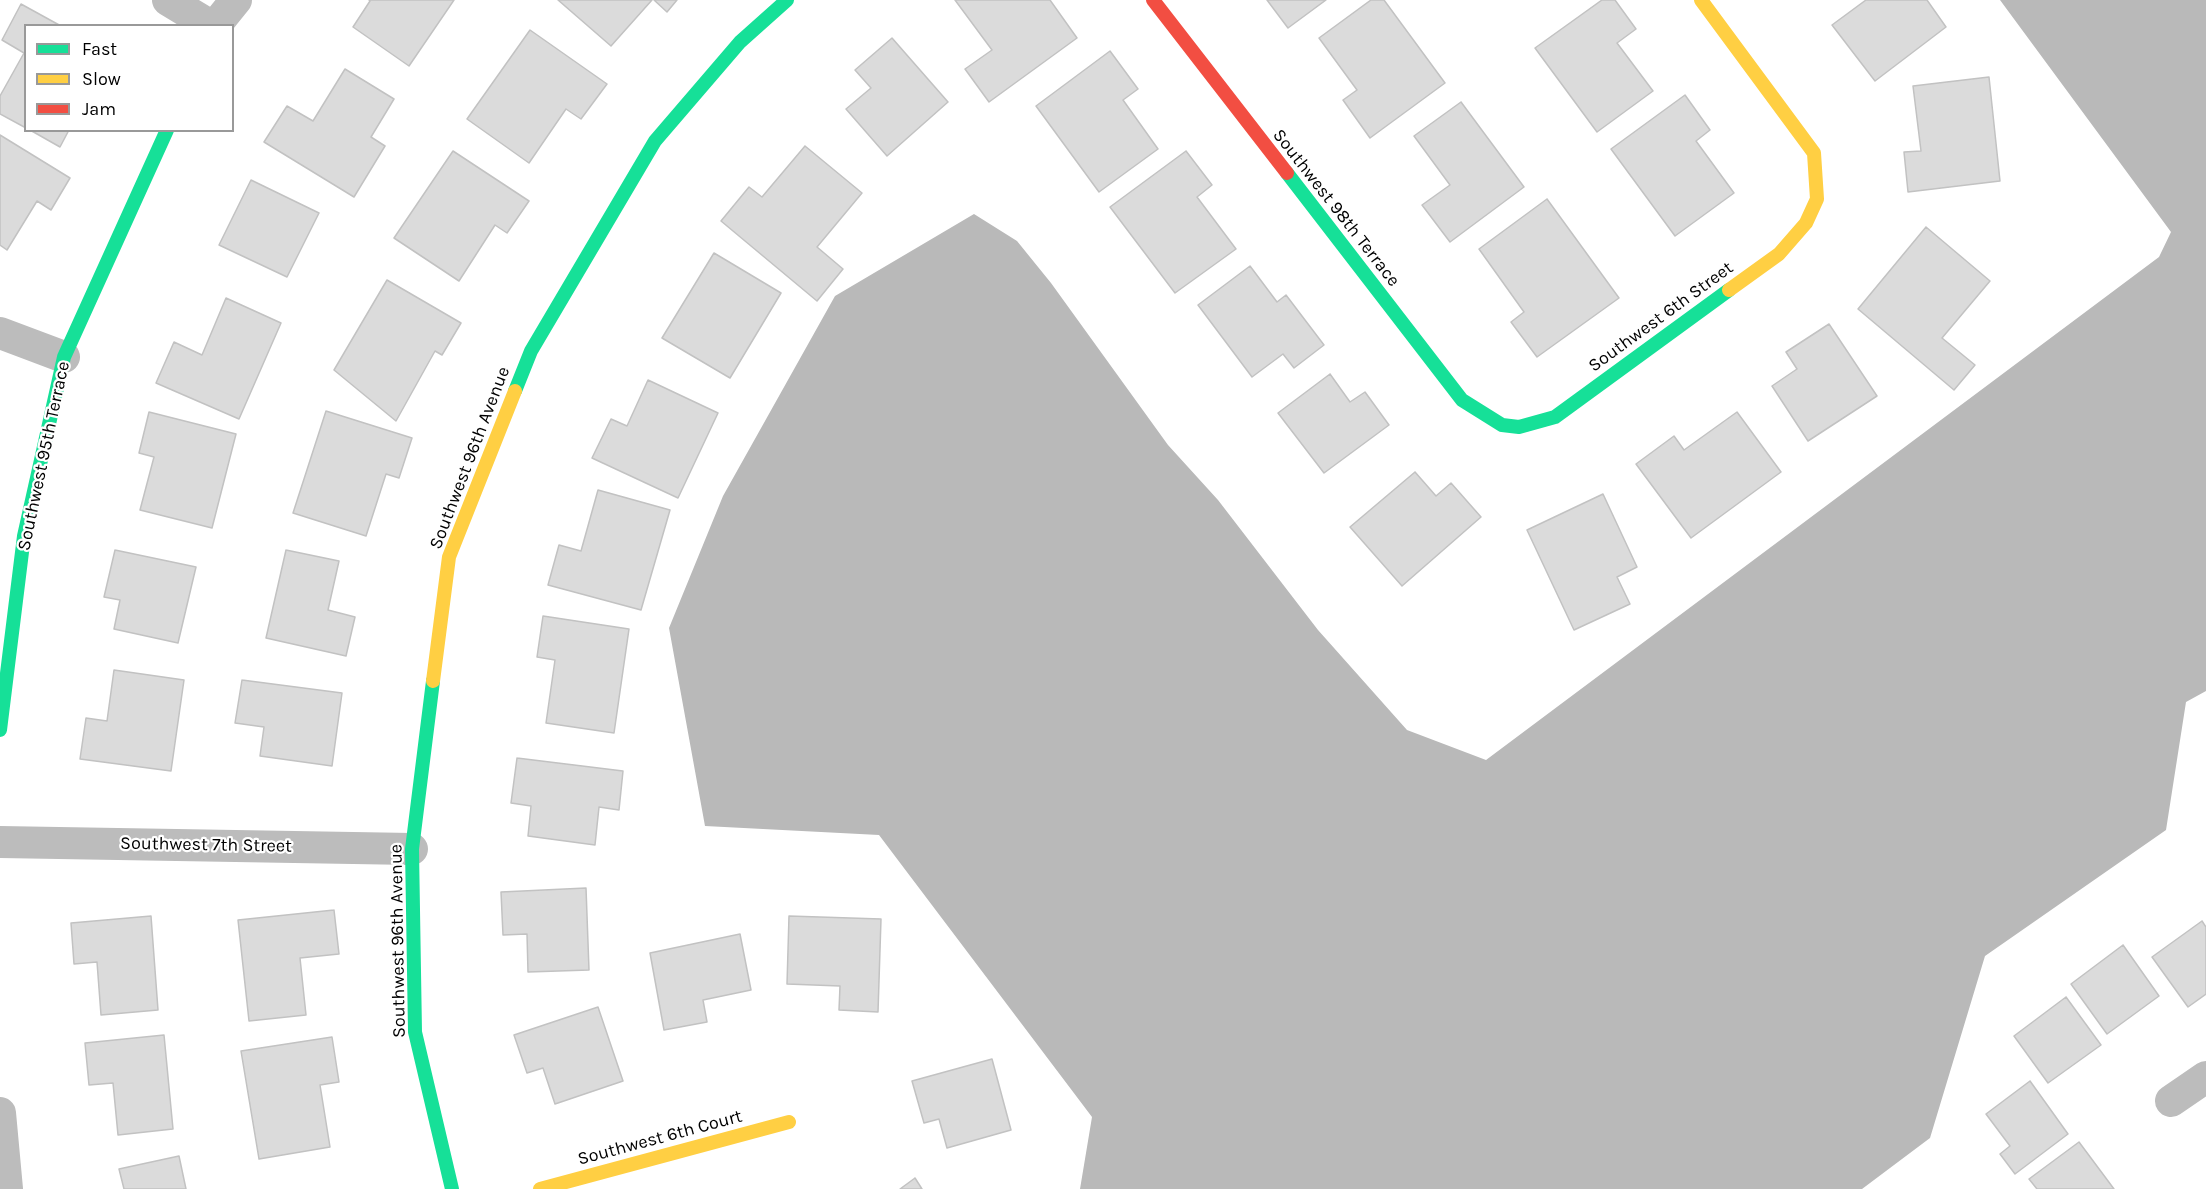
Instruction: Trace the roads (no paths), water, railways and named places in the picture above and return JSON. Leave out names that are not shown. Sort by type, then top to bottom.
[{"type":"street","points":[[168,0],[210,24]]},
{"type":"street","points":[[215,24],[236,0]]},
{"type":"street","name":"Southwest 96th Avenue","points":[[452,1189],[415,1032],[412,849],[450,557],[531,351],[655,141],[740,42],[787,0]]},
{"type":"street","name":"Southwest 98th Terrace","points":[[1153,0],[1462,400],[1502,425]]},
{"type":"street","name":"Southwest 6th Street","points":[[1502,425],[1519,427],[1555,417],[1779,254],[1806,223],[1817,199],[1814,153],[1701,0]]},
{"type":"street","name":"Southwest 95th Terrace","points":[[0,730],[24,536],[64,357],[166,132]]},
{"type":"street","points":[[0,333],[64,357]]},
{"type":"street","name":"Southwest 7th Street","points":[[0,842],[412,849]]},
{"type":"street","points":[[2171,1101],[2206,1077]]},
{"type":"street","points":[[0,1113],[7,1189]]},
{"type":"street","name":"Southwest 6th Court","points":[[540,1189],[789,1122]]}]
